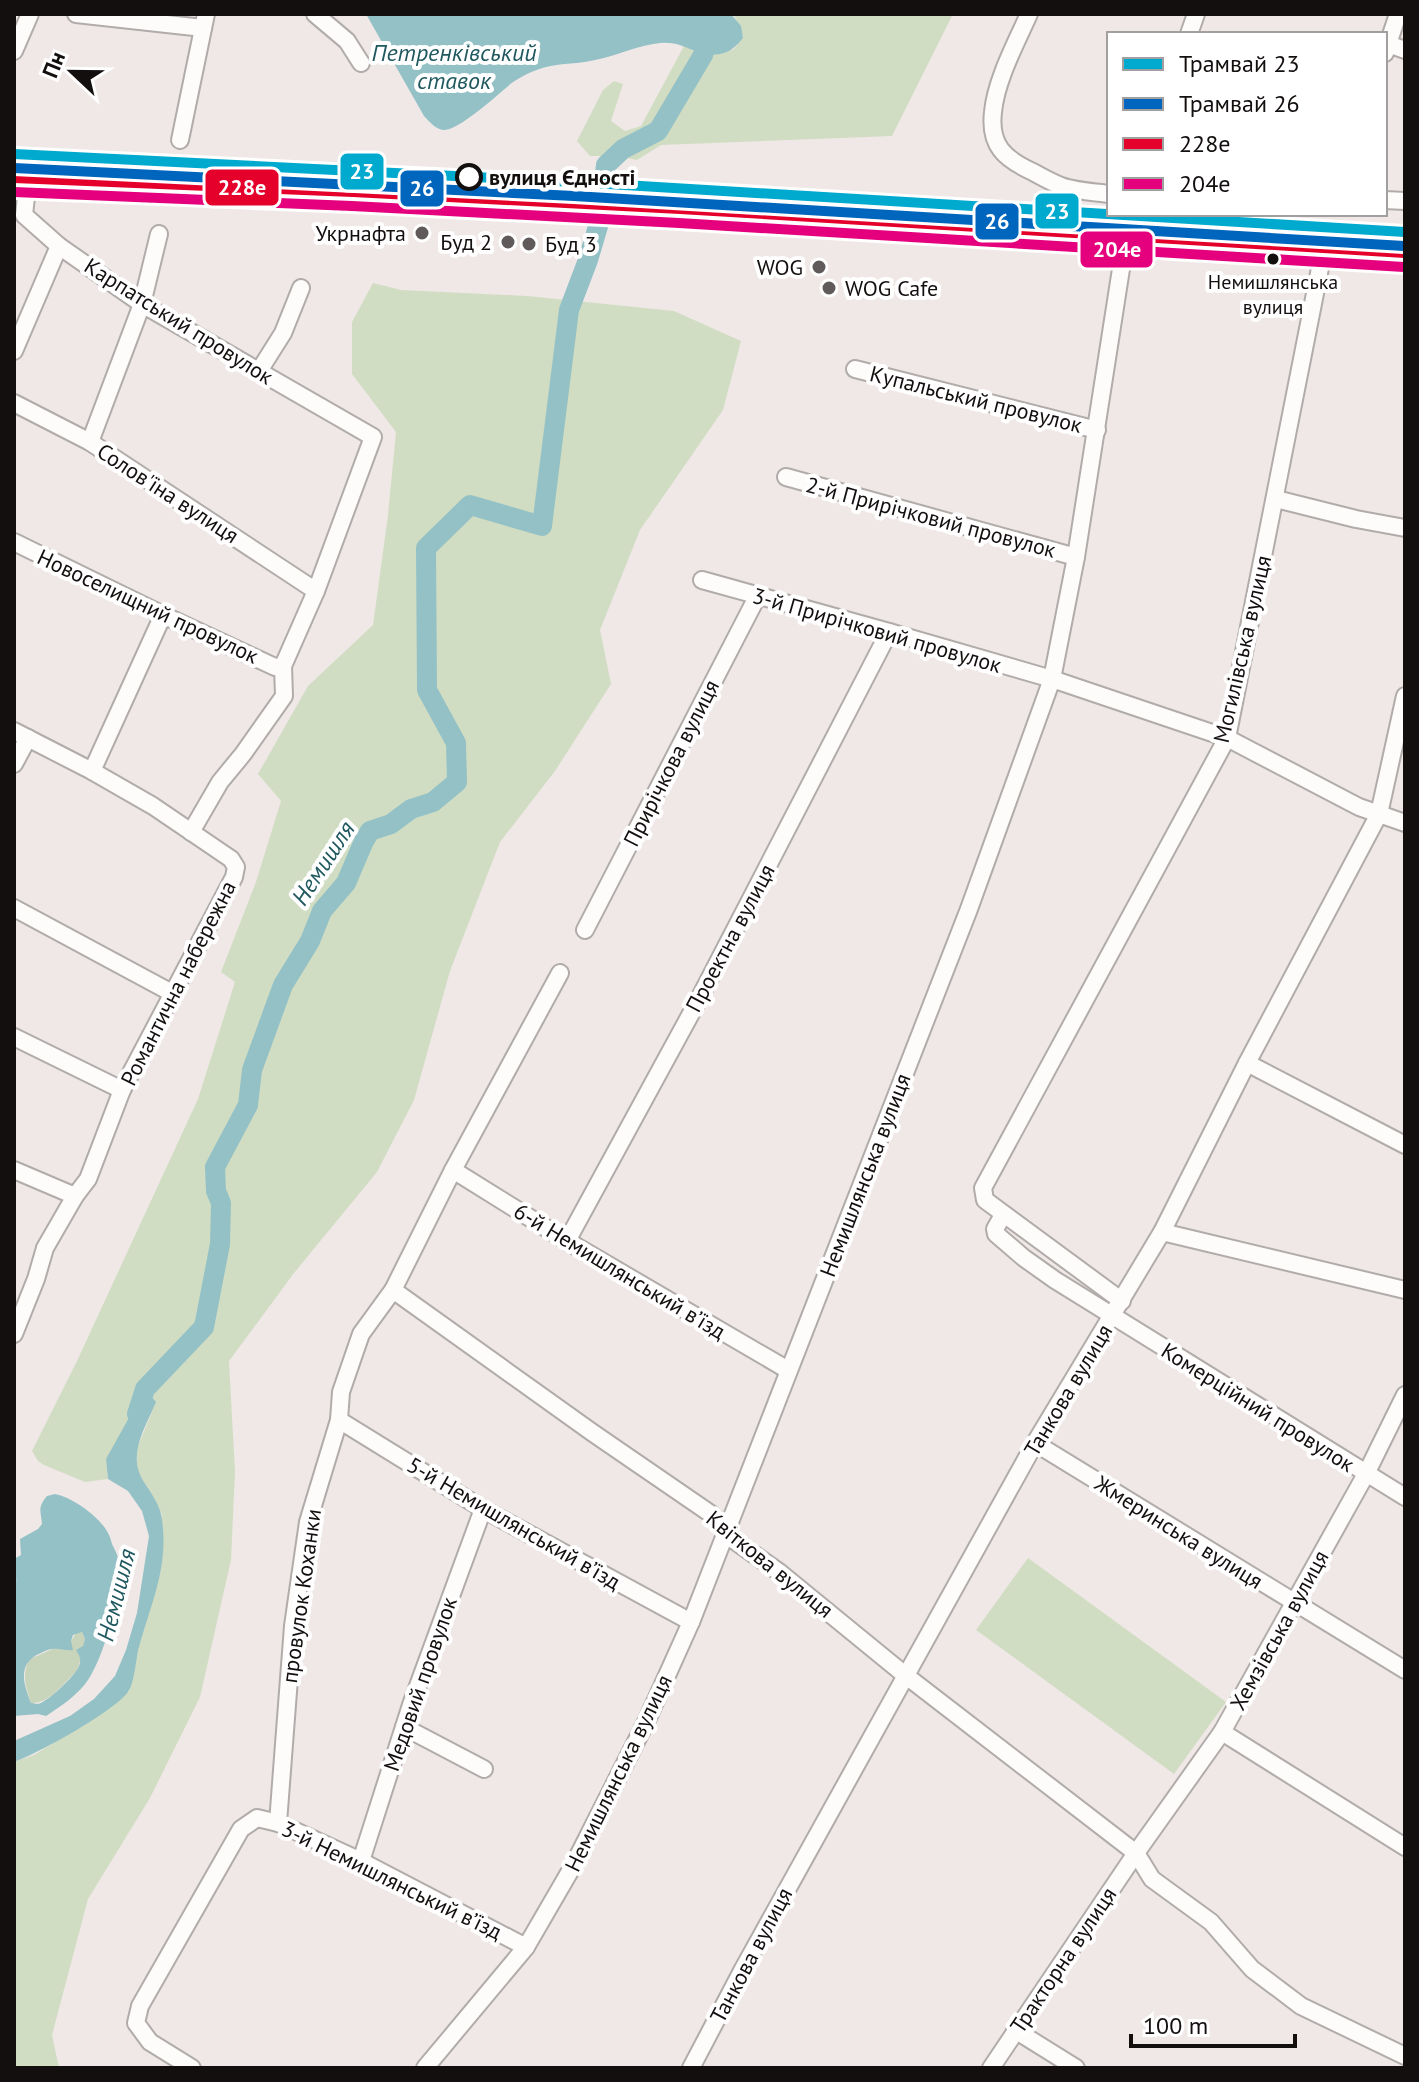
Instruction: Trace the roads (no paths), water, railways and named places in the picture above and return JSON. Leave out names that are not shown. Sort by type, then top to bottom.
[{"type":"main road","points":[[21,178],[353,192],[1405,253]]},
{"type":"street","points":[[14,51],[30,14]]},
{"type":"street","points":[[76,14],[204,21],[180,140]]},
{"type":"street","points":[[315,14],[347,41],[361,63]]},
{"type":"street","points":[[1029,14],[1003,75],[993,110],[996,144],[1015,164],[1062,186],[1107,194]]},
{"type":"street","points":[[1387,45],[1398,14]]},
{"type":"street","name":"Карпатський провулок","points":[[21,178],[24,215],[59,246],[142,304],[373,437],[316,591]]},
{"type":"street","name":"Немишлянська вулиця","points":[[425,2068],[526,1947],[587,1840],[647,1720],[691,1622],[958,937],[1052,679],[1076,557],[1131,216]]},
{"type":"street","points":[[90,442],[142,304],[159,234]]},
{"type":"street","points":[[14,351],[59,246]]},
{"type":"street","name":"Могилівська вулиця","points":[[1003,1215],[985,1200],[983,1188],[1227,738],[1324,248]]},
{"type":"street","points":[[259,371],[283,333],[301,288]]},
{"type":"street","name":"Купальський провулок","points":[[855,369],[1097,430]]},
{"type":"street","name":"Солов'їна вулиця","points":[[14,403],[90,442],[316,591]]},
{"type":"street","name":"2-й Прирічковий провулок","points":[[786,477],[1076,557]]},
{"type":"street","points":[[1276,499],[1405,528]]},
{"type":"street","name":"Новоселищний провулок","points":[[14,542],[275,667],[283,666]]},
{"type":"street","name":"3-й Прирічковий провулок","points":[[702,580],[1052,679],[1227,738],[1359,807],[1405,823]]},
{"type":"street","points":[[14,764],[21,734],[153,806],[191,832],[220,782],[284,696],[283,666],[316,591]]},
{"type":"street","name":"Прирічкова вулиця","points":[[585,930],[757,597]]},
{"type":"street","points":[[92,771],[163,615]]},
{"type":"street","name":"Проектна вулиця","points":[[567,1241],[700,997],[889,632]]},
{"type":"street","name":"Танкова вулиця","points":[[691,2068],[1035,1443],[1162,1232],[1247,1063],[1379,814],[1405,696]]},
{"type":"street","name":"Романтична набережна","points":[[14,1334],[18,1312],[36,1279],[45,1248],[88,1179],[122,1090],[234,877],[236,867],[231,859],[191,832]]},
{"type":"street","points":[[14,908],[172,993]]},
{"type":"street","points":[[393,1290],[453,1170],[560,973]]},
{"type":"street","points":[[14,1037],[122,1090]]},
{"type":"street","points":[[1247,1063],[1405,1145]]},
{"type":"street","points":[[14,1170],[75,1196]]},
{"type":"street","name":"6-й Немишлянський в’їзд","points":[[453,1170],[567,1241],[788,1370]]},
{"type":"street","points":[[1003,1215],[1122,1301]]},
{"type":"street","name":"Комерційний провулок","points":[[1003,1215],[995,1229],[996,1234],[1055,1280],[1405,1497]]},
{"type":"street","points":[[1162,1232],[1405,1290]]},
{"type":"street","name":"провулок Коханки","points":[[278,1823],[293,1626],[308,1522],[339,1420],[341,1392],[361,1334],[393,1290]]},
{"type":"street","name":"Квіткова вулиця","points":[[393,1290],[711,1514],[735,1541],[779,1572],[905,1675],[1136,1853],[1152,1879],[1211,1922],[1252,1969],[1301,2006],[1405,2056]]},
{"type":"street","name":"Хемзівська вулиця","points":[[1136,1853],[1222,1732],[1366,1474],[1405,1395]]},
{"type":"street","name":"5-й Немишлянський в’їзд","points":[[339,1420],[483,1509],[691,1622]]},
{"type":"street","name":"Жмеринська вулиця","points":[[1035,1443],[1405,1670]]},
{"type":"street","name":"Медовий провулок","points":[[361,1861],[404,1727],[483,1509]]},
{"type":"street","points":[[404,1727],[484,1769]]},
{"type":"street","points":[[1222,1732],[1405,1847]]},
{"type":"street","name":"3-й Немишлянський в’їзд","points":[[192,2068],[150,2042],[136,2023],[140,2006],[241,1829],[257,1818],[278,1823],[361,1861],[526,1947]]},
{"type":"street","name":"Тракторна вулиця","points":[[991,2068],[1136,1853]]},
{"type":"street","points":[[1015,2030],[1076,2068]]},
{"type":"water","name":"Петренківський ставок","points":[[366,14],[731,14],[741,26],[743,38],[724,53],[706,54],[677,44],[660,43],[595,60],[542,68],[513,82],[459,124],[443,130],[424,116]]},
{"type":"water","points":[[145,1389],[156,1402],[143,1431],[137,1462],[161,1515],[163,1555],[132,1684],[120,1700],[92,1721],[14,1762],[14,1741],[70,1716],[94,1699],[115,1676],[126,1650],[137,1613],[149,1536],[142,1511],[128,1491],[108,1479],[106,1459]]},
{"type":"water","points":[[55,1494],[77,1503],[104,1527],[119,1561],[118,1589],[106,1639],[84,1685],[46,1716],[14,1716],[14,1559],[21,1555],[20,1539],[42,1524],[41,1507],[47,1496]],"holes":[[[82,1632],[85,1639],[83,1646],[76,1650],[80,1663],[72,1676],[48,1699],[39,1704],[31,1703],[24,1681],[28,1662],[48,1650],[73,1650],[73,1635]]]},
{"type":"waterway","name":"Немишля","points":[[137,1414],[145,1389],[204,1327],[220,1244],[221,1203],[216,1191],[215,1167],[248,1105],[252,1070],[283,985],[310,941],[322,911],[346,883],[370,831],[391,824],[411,809],[433,802],[457,782],[456,743],[427,690],[426,548],[470,505],[542,526],[569,310],[599,223],[606,165],[623,149],[658,131],[703,55],[705,35],[684,14]]},
{"type":"tram line","name":"23","points":[[14,154],[575,182],[1107,214]]},
{"type":"tram line","name":"26","points":[[14,168],[574,196],[1404,246]]},
{"type":"tram line","name":"23","points":[[1139,216],[1405,232]]},
{"type":"place","name":"вулиця Єдності","points":[[469,177]]},
{"type":"place","name":"Укрнафта","points":[[422,233]]},
{"type":"place","name":"Буд 2","points":[[508,242]]},
{"type":"place","name":"Буд 3","points":[[529,244]]},
{"type":"place","name":"Немишлянська вулиця","points":[[1273,259]]},
{"type":"place","name":"WOG","points":[[819,267]]},
{"type":"place","name":"WOG Cafe","points":[[829,288]]}]
